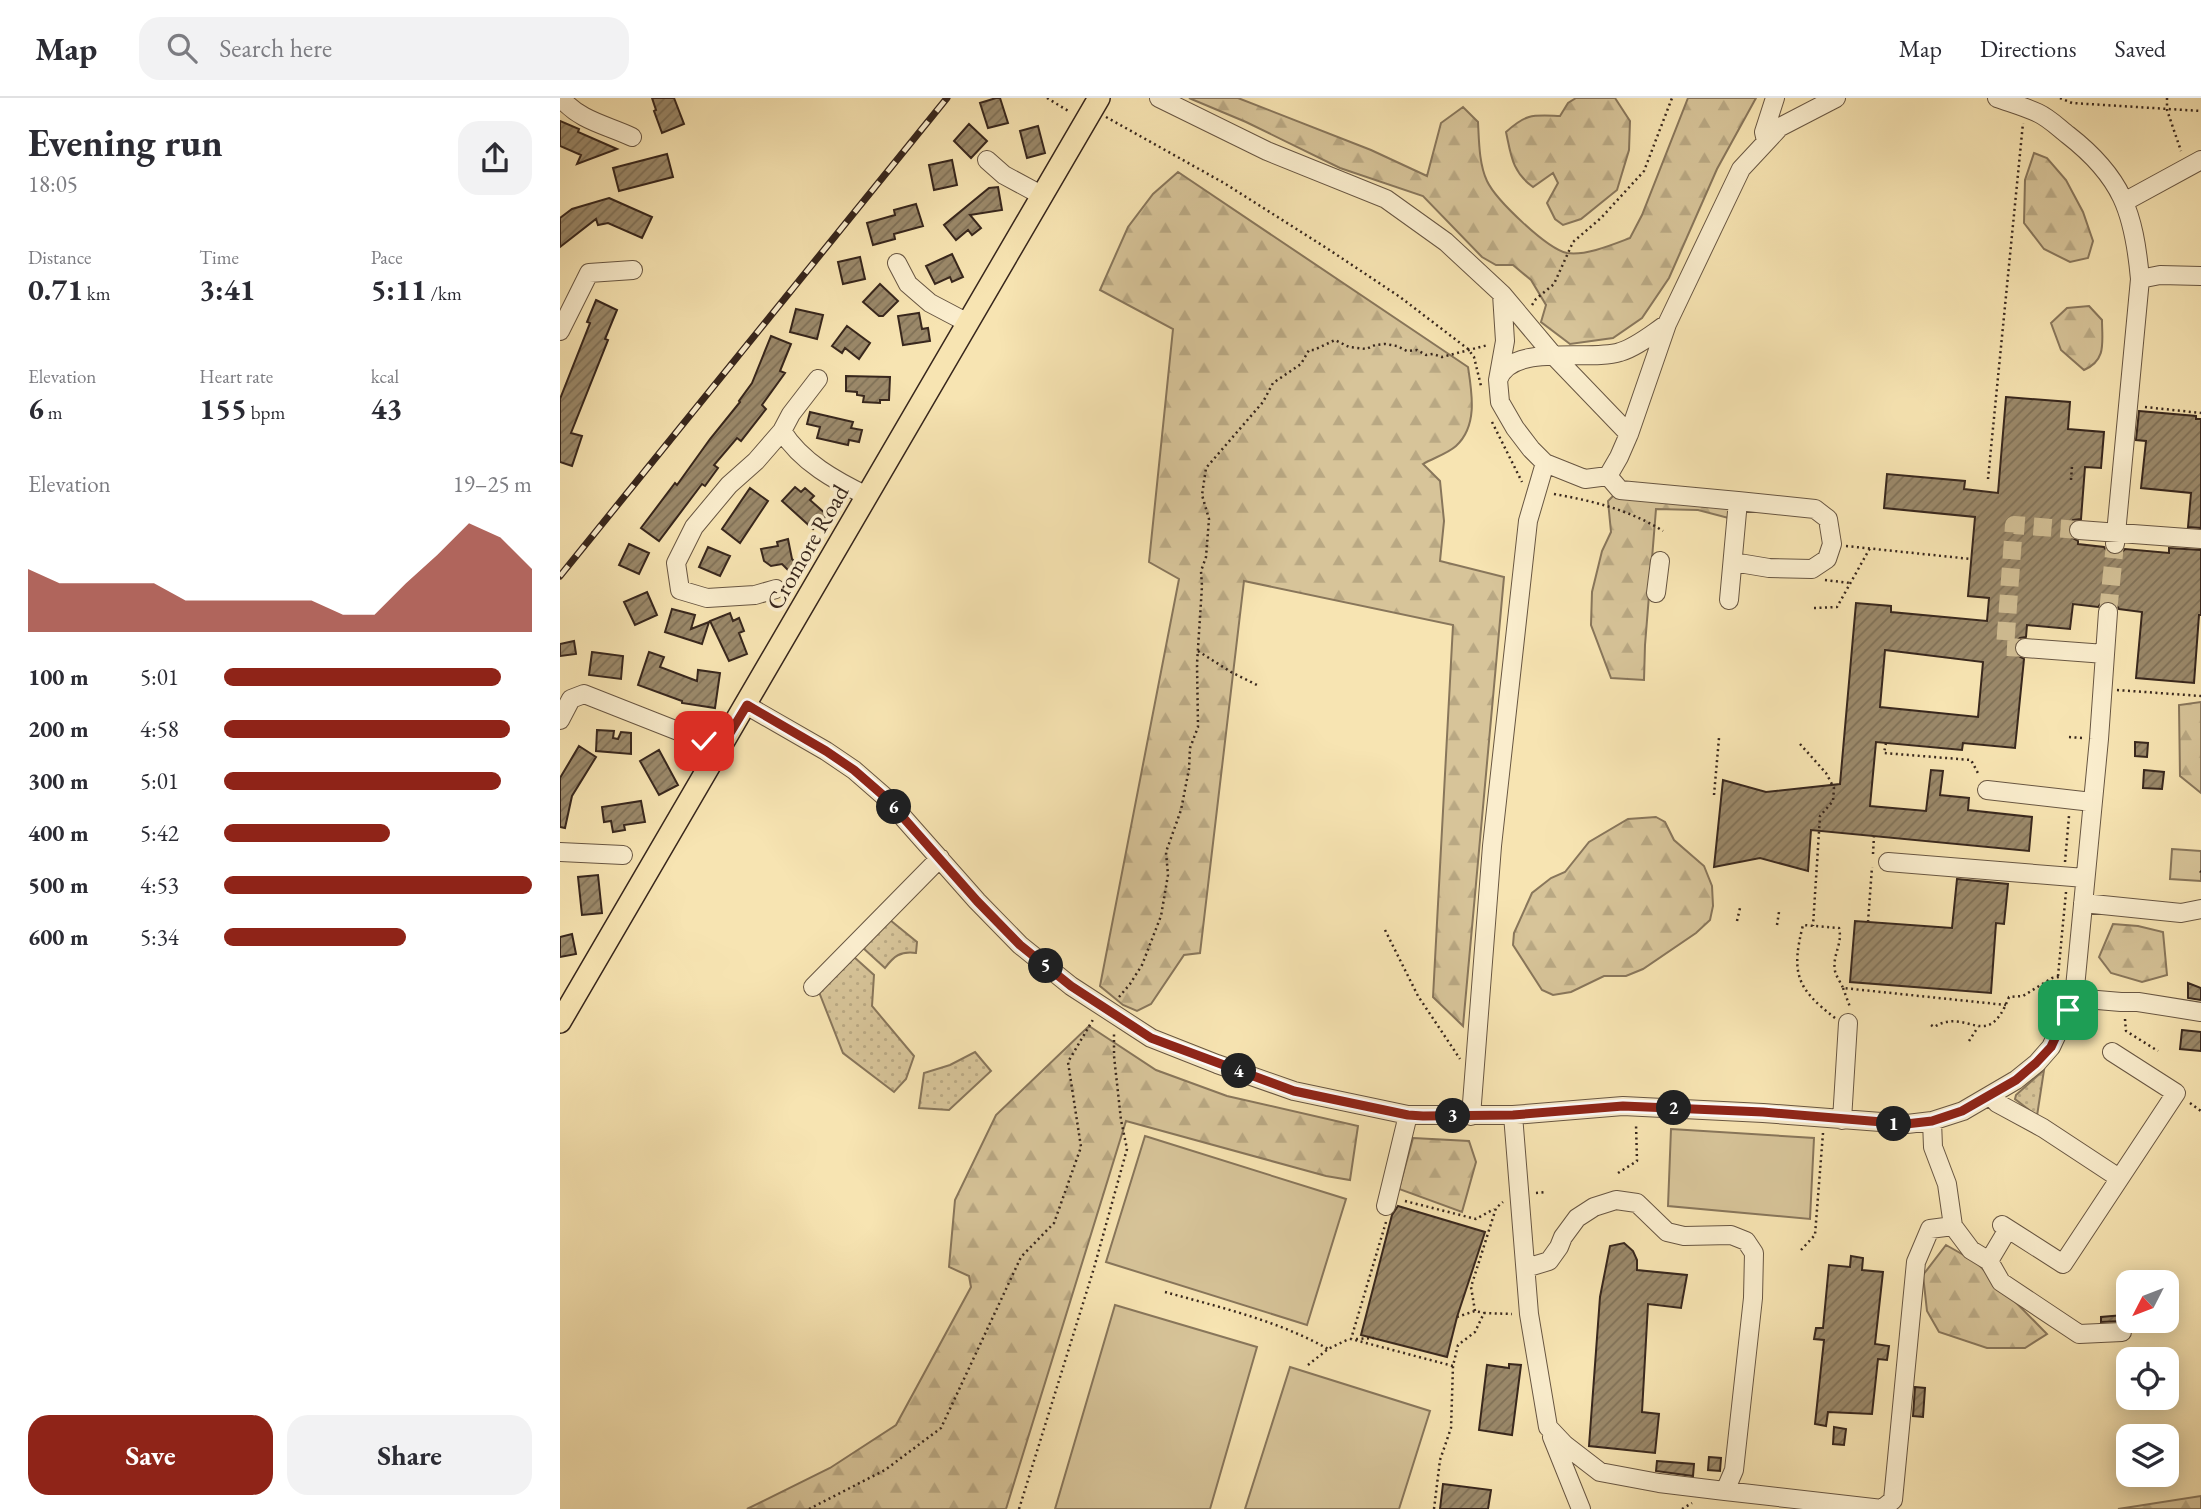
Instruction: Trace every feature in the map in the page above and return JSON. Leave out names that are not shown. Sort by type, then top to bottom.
[{"type":"main road","name":"Cromore Road","points":[[563,1008],[747,705],[1092,109]]},
{"type":"street","points":[[561,98],[568,107],[588,120],[632,137]]},
{"type":"street","points":[[1159,98],[1267,151],[1386,199],[1446,242],[1502,294],[1554,356],[1629,434]]},
{"type":"street","points":[[1766,141],[1764,132],[1775,98]]},
{"type":"street","points":[[1502,294],[1504,344],[1498,380],[1500,402],[1506,413],[1531,449],[1545,463],[1585,480],[1608,475],[1629,434],[1667,324],[1741,169],[1780,127],[1836,98]]},
{"type":"street","points":[[1997,98],[2041,114],[2091,153],[2113,179],[2124,202],[2136,240],[2140,279],[2115,538]]},
{"type":"street","points":[[987,160],[1004,175],[1043,196]]},
{"type":"street","points":[[2124,202],[2194,164]]},
{"type":"street","points":[[897,263],[908,284],[930,303],[968,323]]},
{"type":"street","points":[[560,331],[589,273],[633,270]]},
{"type":"street","points":[[2140,279],[2160,275],[2201,276]]},
{"type":"street","points":[[1498,380],[1516,361],[1529,358],[1594,357],[1622,352],[1667,324]]},
{"type":"street","points":[[776,589],[755,595],[707,598],[680,590],[676,563],[694,527],[729,485],[756,461],[782,432],[791,414],[818,379]]},
{"type":"street","points":[[782,432],[791,446],[819,468],[867,496]]},
{"type":"street","points":[[1471,1116],[1494,832],[1528,521],[1545,463]]},
{"type":"street","points":[[1608,475],[1620,490],[1815,509],[1828,519],[1832,544],[1827,559],[1812,569],[1769,568],[1733,562]]},
{"type":"street","points":[[1728,600],[1738,500]]},
{"type":"street","points":[[2080,530],[2115,538],[2201,539]]},
{"type":"street","points":[[1656,593],[1660,561]]},
{"type":"street","points":[[747,705],[854,770],[885,797],[977,901],[1020,945],[1071,986],[1151,1038],[1294,1091],[1408,1115],[1513,1115],[1636,1107],[1763,1112],[1906,1124],[1932,1121],[1962,1111],[2016,1080],[2051,1047],[2074,998],[2099,739],[2108,612]]},
{"type":"street","points":[[2025,648],[2105,654]]},
{"type":"street","points":[[560,720],[571,699],[584,694],[721,748]]},
{"type":"street","points":[[1987,790],[2092,802]]},
{"type":"street","points":[[560,852],[623,855]]},
{"type":"street","points":[[813,986],[940,858]]},
{"type":"street","points":[[1888,862],[2085,878]]},
{"type":"street","points":[[2083,904],[2181,913],[2201,909]]},
{"type":"street","points":[[2074,998],[2138,1002],[2201,1012]]},
{"type":"street","points":[[1842,1120],[1843,1022]]},
{"type":"street","points":[[1989,1261],[2005,1227],[2063,1264],[2176,1093],[2112,1052]]},
{"type":"street","points":[[1991,1096],[1997,1103],[2043,1128],[2119,1178]]},
{"type":"street","points":[[1386,1206],[1408,1115]]},
{"type":"street","points":[[1513,1115],[1529,1314],[1548,1427],[1581,1509]]},
{"type":"street","points":[[1932,1121],[1933,1147],[1947,1184],[1953,1226],[1971,1250],[1989,1261],[2001,1282],[2079,1334],[2116,1332]]},
{"type":"street","points":[[1526,1268],[1549,1261],[1577,1218],[1594,1207],[1616,1200],[1637,1203],[1667,1233],[1684,1236],[1731,1235],[1746,1241],[1754,1253],[1753,1298],[1734,1470],[1725,1491]]},
{"type":"street","points":[[1548,1427],[1600,1472],[1659,1483],[1882,1509],[1893,1500],[1916,1262],[1930,1229],[1953,1226]]},
{"type":"path","points":[[1048,98],[1092,109],[1224,183],[1400,297],[1468,349],[1474,357],[1483,392]]},
{"type":"path","points":[[1528,324],[1531,321],[1528,311],[1536,299],[1554,284],[1573,242],[1601,218],[1644,171],[1672,98]]},
{"type":"path","points":[[2060,98],[2072,103],[2201,111]]},
{"type":"path","points":[[2167,98],[2167,110],[2194,164]]},
{"type":"path","points":[[1988,479],[2024,108]]},
{"type":"path","points":[[809,1509],[885,1470],[941,1428],[1021,1257],[1054,1223],[1081,1147],[1068,1062],[1142,965],[1160,916],[1168,875],[1166,852],[1181,810],[1190,748],[1198,727],[1201,571],[1206,558],[1209,519],[1202,495],[1206,468],[1264,402],[1273,383],[1301,364],[1308,350],[1335,340],[1349,347],[1366,349],[1385,344],[1443,357],[1468,349],[1504,344]]},
{"type":"path","points":[[2129,405],[2201,413]]},
{"type":"path","points":[[1489,412],[1522,483],[1537,491],[1595,501],[1644,519],[1663,531]]},
{"type":"path","points":[[2071,480],[2072,466]]},
{"type":"path","points":[[1832,544],[1971,559]]},
{"type":"path","points":[[1814,608],[1837,607],[1870,548]]},
{"type":"path","points":[[1198,651],[1231,673],[1258,685]]},
{"type":"path","points":[[2117,690],[2201,696]]},
{"type":"path","points":[[1714,795],[1719,737]]},
{"type":"path","points":[[2069,737],[2089,739]]},
{"type":"path","points":[[1886,743],[1884,753],[1971,760],[1987,790]]},
{"type":"path","points":[[1800,744],[1826,773],[1834,788],[1833,801],[1820,816],[1813,926]]},
{"type":"path","points":[[2065,869],[2070,808]]},
{"type":"path","points":[[1868,922],[1874,836]]},
{"type":"path","points":[[2058,977],[2066,885]]},
{"type":"path","points":[[1737,921],[1740,908]]},
{"type":"path","points":[[1777,925],[1779,912]]},
{"type":"path","points":[[1803,925],[1813,926],[1839,928],[1842,939],[1836,954],[1835,971],[1851,1005],[1843,1022],[1812,1000],[1798,975],[1799,936],[1803,925]]},
{"type":"path","points":[[1385,930],[1418,996],[1459,1057],[1474,1074]]},
{"type":"path","points":[[1931,1025],[1934,1027],[1948,1020],[1978,1027],[1996,1022],[2009,998],[2023,996],[2052,978],[2076,976]]},
{"type":"path","points":[[1843,988],[2006,1005]]},
{"type":"path","points":[[1019,1509],[1094,1268],[1127,1149],[1108,1010]]},
{"type":"path","points":[[2124,1018],[2126,1031],[2158,1051]]},
{"type":"path","points":[[1969,1041],[1978,1027]]},
{"type":"path","points":[[1618,1173],[1637,1161],[1636,1107]]},
{"type":"path","points":[[1801,1250],[1815,1235],[1824,1128]]},
{"type":"path","points":[[1406,1201],[1476,1219],[1519,1195]]},
{"type":"path","points":[[1351,1339],[1388,1214],[1386,1206]]},
{"type":"path","points":[[1475,1311],[1471,1287],[1496,1208]]},
{"type":"path","points":[[1165,1292],[1238,1313],[1312,1340],[1328,1349]]},
{"type":"path","points":[[1457,1317],[1475,1311],[1529,1314]]},
{"type":"path","points":[[1434,1509],[1440,1460],[1451,1428],[1453,1366],[1458,1345],[1475,1332],[1484,1313]]},
{"type":"path","points":[[1308,1365],[1328,1349],[1351,1339],[1374,1338]]},
{"type":"path","points":[[1351,1339],[1453,1366]]},
{"type":"green space","points":[[1189,98],[1238,98],[1371,150],[1427,176],[1441,123],[1463,107],[1478,122],[1482,167],[1492,189],[1511,211],[1547,243],[1567,253],[1583,253],[1630,238],[1642,215],[1688,98],[1756,98],[1717,169],[1669,278],[1642,318],[1613,338],[1570,344],[1541,322],[1546,305],[1531,280],[1513,265],[1496,265],[1482,257],[1423,196],[1340,168],[1246,122]]},
{"type":"green space","points":[[1576,98],[1615,98],[1630,121],[1629,150],[1617,190],[1581,219],[1563,225],[1555,219],[1547,203],[1558,183],[1553,173],[1533,187],[1526,181],[1514,162],[1506,132],[1531,116],[1560,116],[1568,103]]},
{"type":"green space","points":[[2034,153],[2047,158],[2066,180],[2083,212],[2093,241],[2088,258],[2070,262],[2044,249],[2024,223],[2025,180]]},
{"type":"green space","points":[[1178,172],[1468,367],[1472,409],[1468,429],[1456,446],[1423,464],[1440,481],[1444,521],[1440,561],[1504,577],[1463,1026],[1433,997],[1453,625],[1244,581],[1200,953],[1184,955],[1151,1004],[1137,1011],[1123,1005],[1100,986],[1179,579],[1149,562],[1173,329],[1100,290],[1128,227],[1153,194]]},
{"type":"green space","points":[[2089,306],[2102,320],[2102,349],[2097,361],[2084,370],[2061,350],[2051,323],[2067,308]]},
{"type":"green space","points":[[1614,495],[1741,506],[1740,521],[1698,510],[1656,509],[1644,680],[1611,678],[1591,625],[1592,592],[1602,551],[1611,532],[1608,501]]},
{"type":"green space","points":[[2201,702],[2201,793],[2180,776],[2179,705]]},
{"type":"green space","points":[[1656,817],[1665,822],[1674,840],[1704,866],[1712,886],[1713,906],[1710,920],[1696,933],[1643,969],[1626,976],[1604,976],[1571,992],[1553,995],[1542,990],[1513,945],[1514,933],[1532,893],[1551,878],[1565,872],[1589,842],[1628,819]]},
{"type":"green space","points":[[2172,849],[2201,851],[2201,881],[2170,879]]},
{"type":"green space","points":[[890,920],[917,942],[916,953],[898,955],[885,968],[863,948]]},
{"type":"green space","points":[[2113,924],[2163,932],[2167,975],[2142,982],[2111,973],[2099,957]]},
{"type":"green space","points":[[854,957],[874,975],[872,1006],[914,1056],[906,1079],[894,1092],[843,1053],[819,992]]},
{"type":"green space","points":[[1089,1026],[1156,1070],[1227,1096],[1358,1126],[1350,1180],[1326,1176],[1126,1121],[1006,1509],[747,1509],[830,1468],[896,1425],[971,1287],[969,1276],[949,1267],[955,1200],[996,1115]]},
{"type":"green space","points":[[975,1052],[991,1071],[949,1110],[919,1108],[924,1073],[950,1065]]},
{"type":"green space","points":[[2044,1070],[2037,1116],[2015,1099],[2016,1095]]},
{"type":"green space","points":[[1671,1129],[1814,1138],[1810,1219],[1668,1206]]},
{"type":"green space","points":[[1145,1136],[1346,1199],[1307,1325],[1106,1262]]},
{"type":"green space","points":[[1413,1138],[1469,1141],[1476,1162],[1462,1212],[1399,1189]]},
{"type":"green space","points":[[1946,1245],[1976,1262],[2047,1334],[2025,1348],[1987,1348],[1939,1332],[1927,1311],[1923,1275]]},
{"type":"green space","points":[[1115,1305],[1257,1347],[1210,1509],[1055,1509]]},
{"type":"green space","points":[[1290,1367],[1430,1411],[1399,1509],[1245,1509]]},
{"type":"green space","points":[[2201,1496],[2201,1509],[2118,1509]]},
{"type":"building","points":[[652,98],[674,98],[684,124],[662,133]]},
{"type":"building","points":[[1000,98],[1008,123],[988,128],[980,103]]},
{"type":"building","points":[[560,121],[617,149],[577,164],[581,155],[560,146]]},
{"type":"building","points":[[969,124],[987,141],[971,158],[954,141]]},
{"type":"building","points":[[1038,126],[1045,153],[1027,158],[1020,131]]},
{"type":"building","points":[[667,154],[673,177],[619,191],[613,168]]},
{"type":"building","points":[[952,160],[957,185],[934,190],[929,165]]},
{"type":"building","points":[[998,187],[1002,210],[970,215],[981,228],[972,235],[968,230],[956,240],[944,225],[989,188]]},
{"type":"building","points":[[609,198],[652,217],[642,238],[608,223],[598,225],[596,219],[560,247],[560,218],[572,209]]},
{"type":"building","points":[[916,204],[923,226],[894,234],[895,239],[873,245],[867,223],[895,215],[894,210]]},
{"type":"building","points":[[952,254],[963,277],[952,282],[950,277],[935,284],[926,266]]},
{"type":"building","points":[[860,257],[865,279],[843,284],[838,262]]},
{"type":"building","points":[[880,284],[898,301],[883,316],[879,316],[863,302]]},
{"type":"building","points":[[596,300],[617,310],[571,433],[582,436],[572,466],[560,462],[560,399],[590,323],[587,322]]},
{"type":"building","points":[[796,309],[823,315],[817,339],[790,332]]},
{"type":"building","points":[[919,313],[922,329],[928,328],[930,341],[903,345],[898,316]]},
{"type":"building","points":[[847,326],[870,343],[859,359],[845,348],[842,353],[832,346]]},
{"type":"building","points":[[771,336],[791,344],[780,371],[785,373],[762,405],[766,409],[741,441],[737,438],[714,465],[718,468],[705,486],[702,484],[659,541],[641,528],[740,402],[752,383]]},
{"type":"building","points":[[846,376],[890,377],[889,400],[880,400],[880,403],[863,402],[864,396],[846,391]]},
{"type":"building","points":[[2006,397],[2070,402],[2068,429],[2104,432],[2101,468],[2085,467],[2081,519],[2073,520],[2068,528],[2069,536],[2078,541],[2078,544],[2104,547],[2108,553],[2115,555],[2125,549],[2169,553],[2169,548],[2201,550],[2201,615],[2194,683],[2136,678],[2142,612],[2119,609],[2115,603],[2109,601],[2102,602],[2098,607],[2073,604],[2070,629],[2027,625],[2026,637],[2015,642],[2015,654],[2024,659],[2015,748],[1963,743],[1962,750],[1876,742],[1870,806],[1926,811],[1931,770],[1943,771],[1940,795],[1969,798],[1968,810],[2032,817],[2029,851],[1811,830],[1808,871],[1760,858],[1714,867],[1723,780],[1766,792],[1840,784],[1856,603],[1891,606],[1891,612],[1987,621],[1989,598],[1968,596],[1975,517],[1884,508],[1887,474],[1965,481],[1964,489],[1998,493]],"holes":[[[1885,650],[1983,662],[1978,717],[1880,707]]]},
{"type":"building","points":[[2139,411],[2196,416],[2196,419],[2201,419],[2201,528],[2188,527],[2191,493],[2141,488],[2146,441],[2136,440]]},
{"type":"building","points":[[810,412],[853,422],[851,428],[862,430],[859,442],[849,440],[848,445],[817,438],[820,427],[807,424]]},
{"type":"building","points":[[795,487],[801,492],[805,488],[814,496],[810,500],[827,515],[813,529],[782,501]]},
{"type":"building","points":[[750,488],[768,501],[740,543],[722,529]]},
{"type":"building","points":[[788,539],[792,559],[797,564],[792,574],[782,564],[771,566],[764,561],[761,549],[778,546],[777,542]]},
{"type":"building","points":[[629,544],[649,553],[639,574],[619,565]]},
{"type":"building","points":[[708,547],[730,556],[720,576],[699,567]]},
{"type":"building","points":[[647,592],[657,615],[635,625],[624,602]]},
{"type":"building","points":[[672,609],[695,615],[691,629],[709,622],[702,644],[665,632]]},
{"type":"building","points":[[730,613],[733,621],[739,618],[744,631],[739,633],[747,654],[729,661],[710,621]]},
{"type":"building","points":[[574,641],[576,654],[560,656],[560,644]]},
{"type":"building","points":[[592,652],[623,656],[621,679],[589,675]]},
{"type":"building","points":[[649,652],[664,657],[660,667],[697,681],[698,670],[720,673],[715,708],[682,703],[638,685]]},
{"type":"building","points":[[597,730],[614,731],[613,738],[618,739],[621,732],[631,733],[631,754],[596,751]]},
{"type":"building","points":[[2135,742],[2148,743],[2147,757],[2135,756]]},
{"type":"building","points":[[579,746],[596,757],[572,796],[565,828],[560,827],[560,778]]},
{"type":"building","points":[[659,750],[678,785],[659,795],[640,761]]},
{"type":"building","points":[[2144,770],[2164,772],[2162,789],[2143,788]]},
{"type":"building","points":[[641,801],[645,822],[624,825],[625,830],[613,832],[611,821],[604,822],[602,807]]},
{"type":"building","points":[[598,875],[602,913],[582,915],[578,877]]},
{"type":"building","points":[[1957,879],[2008,884],[2004,924],[1996,923],[1991,993],[1850,982],[1855,921],[1952,928]]},
{"type":"building","points":[[572,934],[576,954],[560,957],[560,937]]},
{"type":"building","points":[[2188,983],[2201,988],[2201,1000],[2188,998]]},
{"type":"building","points":[[2182,1030],[2201,1032],[2201,1051],[2180,1049]]},
{"type":"building","points":[[1398,1206],[1485,1232],[1447,1357],[1361,1335],[1392,1215]]},
{"type":"building","points":[[1624,1243],[1633,1251],[1637,1270],[1687,1275],[1681,1308],[1648,1304],[1642,1412],[1659,1414],[1655,1453],[1589,1446],[1600,1297],[1610,1246]]},
{"type":"building","points":[[1851,1256],[1863,1258],[1862,1270],[1883,1272],[1875,1344],[1889,1346],[1887,1360],[1878,1359],[1872,1414],[1828,1412],[1826,1426],[1815,1424],[1824,1340],[1814,1339],[1816,1328],[1823,1328],[1829,1265],[1850,1267]]},
{"type":"building","points":[[2116,1316],[2116,1321],[2101,1322],[2101,1317]]},
{"type":"building","points":[[1509,1364],[1521,1365],[1512,1435],[1479,1430],[1487,1365],[1509,1368]]},
{"type":"building","points":[[1915,1387],[1925,1388],[1923,1417],[1913,1416]]},
{"type":"building","points":[[1834,1427],[1846,1429],[1844,1445],[1833,1444]]},
{"type":"building","points":[[1709,1457],[1721,1458],[1720,1471],[1708,1470]]},
{"type":"building","points":[[1657,1461],[1694,1464],[1693,1476],[1656,1471]]},
{"type":"building","points":[[1443,1484],[1491,1490],[1488,1509],[1440,1509]]},
{"type":"tunnel","points":[[2025,648],[2005,647],[2014,525],[2079,530]]},
{"type":"tunnel","points":[[2108,612],[2115,544]]},
{"type":"railway","points":[[560,576],[947,98]]},
{"type":"route","points":[[704,741],[721,748],[747,705],[826,751],[854,770],[885,797],[977,901],[1020,945],[1071,986],[1151,1038],[1294,1091],[1408,1115],[1513,1115],[1623,1106],[1763,1112],[1906,1124],[1932,1121],[1962,1111],[2016,1080],[2051,1047],[2068,1010]]}]
